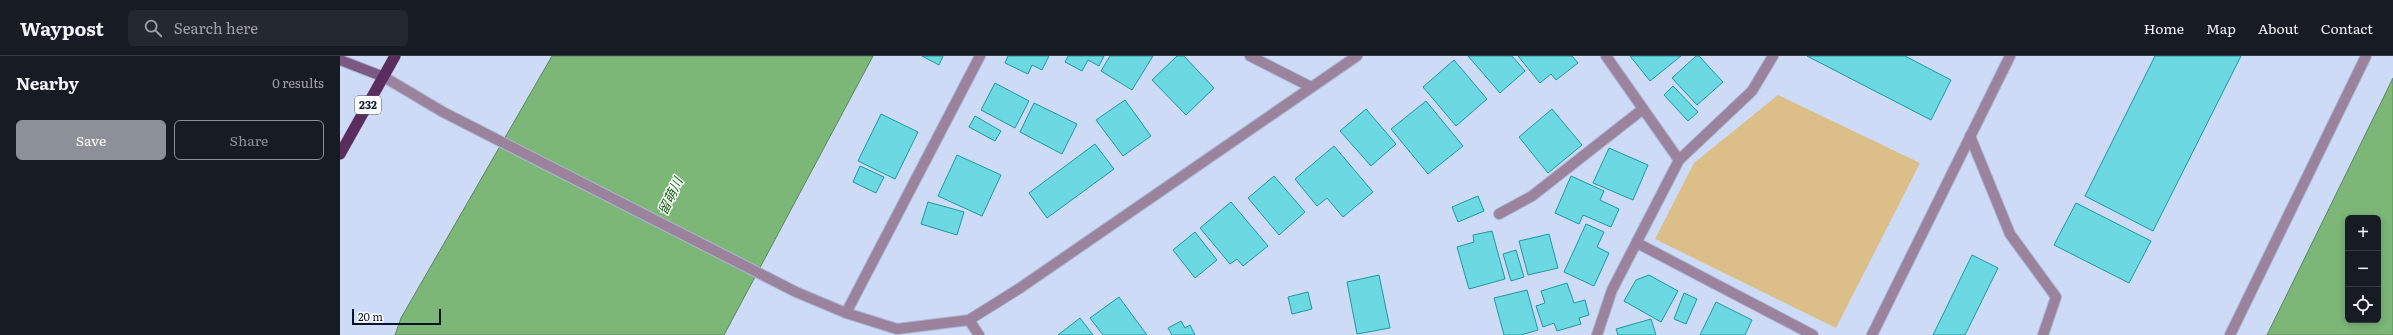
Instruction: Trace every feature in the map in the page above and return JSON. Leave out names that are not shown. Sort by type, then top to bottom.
[{"type":"highway","name":"232","points":[[340,154],[395,56]]},
{"type":"main road","points":[[340,60],[384,77]]},
{"type":"street","points":[[846,312],[980,56]]},
{"type":"street","points":[[1250,56],[1311,88]]},
{"type":"street","points":[[384,77],[443,112],[796,292],[846,312],[898,329],[969,320],[1020,288],[1357,56]]},
{"type":"street","points":[[1606,56],[1678,160]]},
{"type":"street","points":[[1597,335],[1612,290],[1678,160],[1752,90],[1773,56]]},
{"type":"street","points":[[1872,335],[2010,56]]},
{"type":"street","points":[[2230,335],[2366,56]]},
{"type":"street","points":[[1499,214],[1532,196],[1643,109]]},
{"type":"street","points":[[1970,136],[2010,234],[2056,297],[2043,335]]},
{"type":"street","points":[[1637,243],[1812,335]]},
{"type":"street","points":[[969,320],[979,335]]},
{"type":"shaded area","points":[[1778,95],[1920,163],[1836,328],[1655,239],[1694,163]]},
{"type":"water","name":"留萌川","points":[[552,56],[873,56],[724,335],[395,335],[401,318]]},
{"type":"water","points":[[2393,78],[2393,335],[2267,335]]},
{"type":"building","points":[[922,56],[943,56],[939,65]]},
{"type":"building","points":[[1008,56],[1049,56],[1042,70],[1032,65],[1028,74],[1005,63]]},
{"type":"building","points":[[1068,56],[1104,56],[1099,66],[1088,60],[1082,71],[1065,62]]},
{"type":"building","points":[[1110,56],[1153,56],[1132,90],[1101,71]]},
{"type":"building","points":[[1177,56],[1184,56],[1214,88],[1186,115],[1152,80]]},
{"type":"building","points":[[1468,56],[1512,56],[1525,71],[1500,93]]},
{"type":"building","points":[[1518,56],[1572,56],[1578,63],[1556,80],[1551,74],[1540,83]]},
{"type":"building","points":[[1630,56],[1681,56],[1650,81]]},
{"type":"building","points":[[1696,56],[1699,56],[1723,82],[1697,105],[1672,78]]},
{"type":"building","points":[[1807,56],[1905,56],[1951,80],[1931,120]]},
{"type":"building","points":[[2155,56],[2241,56],[2153,231],[2085,196]]},
{"type":"building","points":[[1454,60],[1487,99],[1456,126],[1423,87]]},
{"type":"building","points":[[995,83],[1029,101],[1015,128],[981,110]]},
{"type":"building","points":[[1673,86],[1698,112],[1688,121],[1664,95]]},
{"type":"building","points":[[1125,100],[1151,136],[1123,156],[1096,120]]},
{"type":"building","points":[[1426,101],[1463,146],[1428,174],[1391,129]]},
{"type":"building","points":[[1034,103],[1077,124],[1062,154],[1020,132]]},
{"type":"building","points":[[1366,109],[1396,144],[1371,166],[1340,131]]},
{"type":"building","points":[[1552,109],[1582,145],[1548,173],[1519,137]]},
{"type":"building","points":[[881,114],[918,132],[895,179],[858,161]]},
{"type":"building","points":[[975,116],[1001,131],[995,141],[969,127]]},
{"type":"building","points":[[1095,144],[1114,169],[1047,218],[1029,193]]},
{"type":"building","points":[[1334,146],[1373,192],[1343,217],[1327,198],[1317,206],[1295,179]]},
{"type":"building","points":[[1609,148],[1648,165],[1633,200],[1593,183]]},
{"type":"building","points":[[957,155],[1001,175],[982,216],[938,196]]},
{"type":"building","points":[[860,166],[884,177],[876,193],[853,182]]},
{"type":"building","points":[[1274,176],[1305,212],[1279,235],[1248,198]]},
{"type":"building","points":[[1571,176],[1604,191],[1600,200],[1619,209],[1611,227],[1583,215],[1579,224],[1555,213]]},
{"type":"building","points":[[1478,196],[1484,211],[1458,222],[1452,207]]},
{"type":"building","points":[[928,202],[964,212],[957,235],[921,224]]},
{"type":"building","points":[[1231,202],[1268,246],[1243,266],[1237,259],[1230,264],[1200,228]]},
{"type":"building","points":[[2076,203],[2151,241],[2129,283],[2054,245]]},
{"type":"building","points":[[1586,224],[1604,232],[1597,247],[1609,253],[1594,286],[1564,272]]},
{"type":"building","points":[[1492,231],[1505,279],[1469,289],[1457,247],[1474,242],[1473,235]]},
{"type":"building","points":[[1195,232],[1217,260],[1195,278],[1173,250]]},
{"type":"building","points":[[1549,234],[1558,268],[1528,275],[1519,241]]},
{"type":"building","points":[[1516,250],[1524,277],[1511,281],[1503,254]]},
{"type":"building","points":[[1972,255],[1998,268],[1965,335],[1933,335]]},
{"type":"building","points":[[1379,275],[1390,328],[1357,334],[1347,282]]},
{"type":"building","points":[[1649,275],[1678,291],[1661,322],[1624,301],[1636,280]]},
{"type":"building","points":[[1567,283],[1574,303],[1585,300],[1589,315],[1579,318],[1581,324],[1557,331],[1554,323],[1543,327],[1536,306],[1545,303],[1541,291]]},
{"type":"building","points":[[1527,290],[1538,330],[1521,335],[1504,335],[1494,298]]},
{"type":"building","points":[[1308,292],[1312,309],[1292,314],[1288,297]]},
{"type":"building","points":[[1684,293],[1697,299],[1686,324],[1674,319]]},
{"type":"building","points":[[1119,297],[1147,335],[1103,335],[1090,318]]},
{"type":"building","points":[[1716,302],[1752,320],[1745,335],[1700,335]]},
{"type":"building","points":[[1080,318],[1093,335],[1058,335]]},
{"type":"building","points":[[1651,319],[1656,335],[1618,335],[1616,329]]},
{"type":"building","points":[[1181,321],[1185,328],[1190,325],[1195,335],[1172,335],[1168,328]]}]
